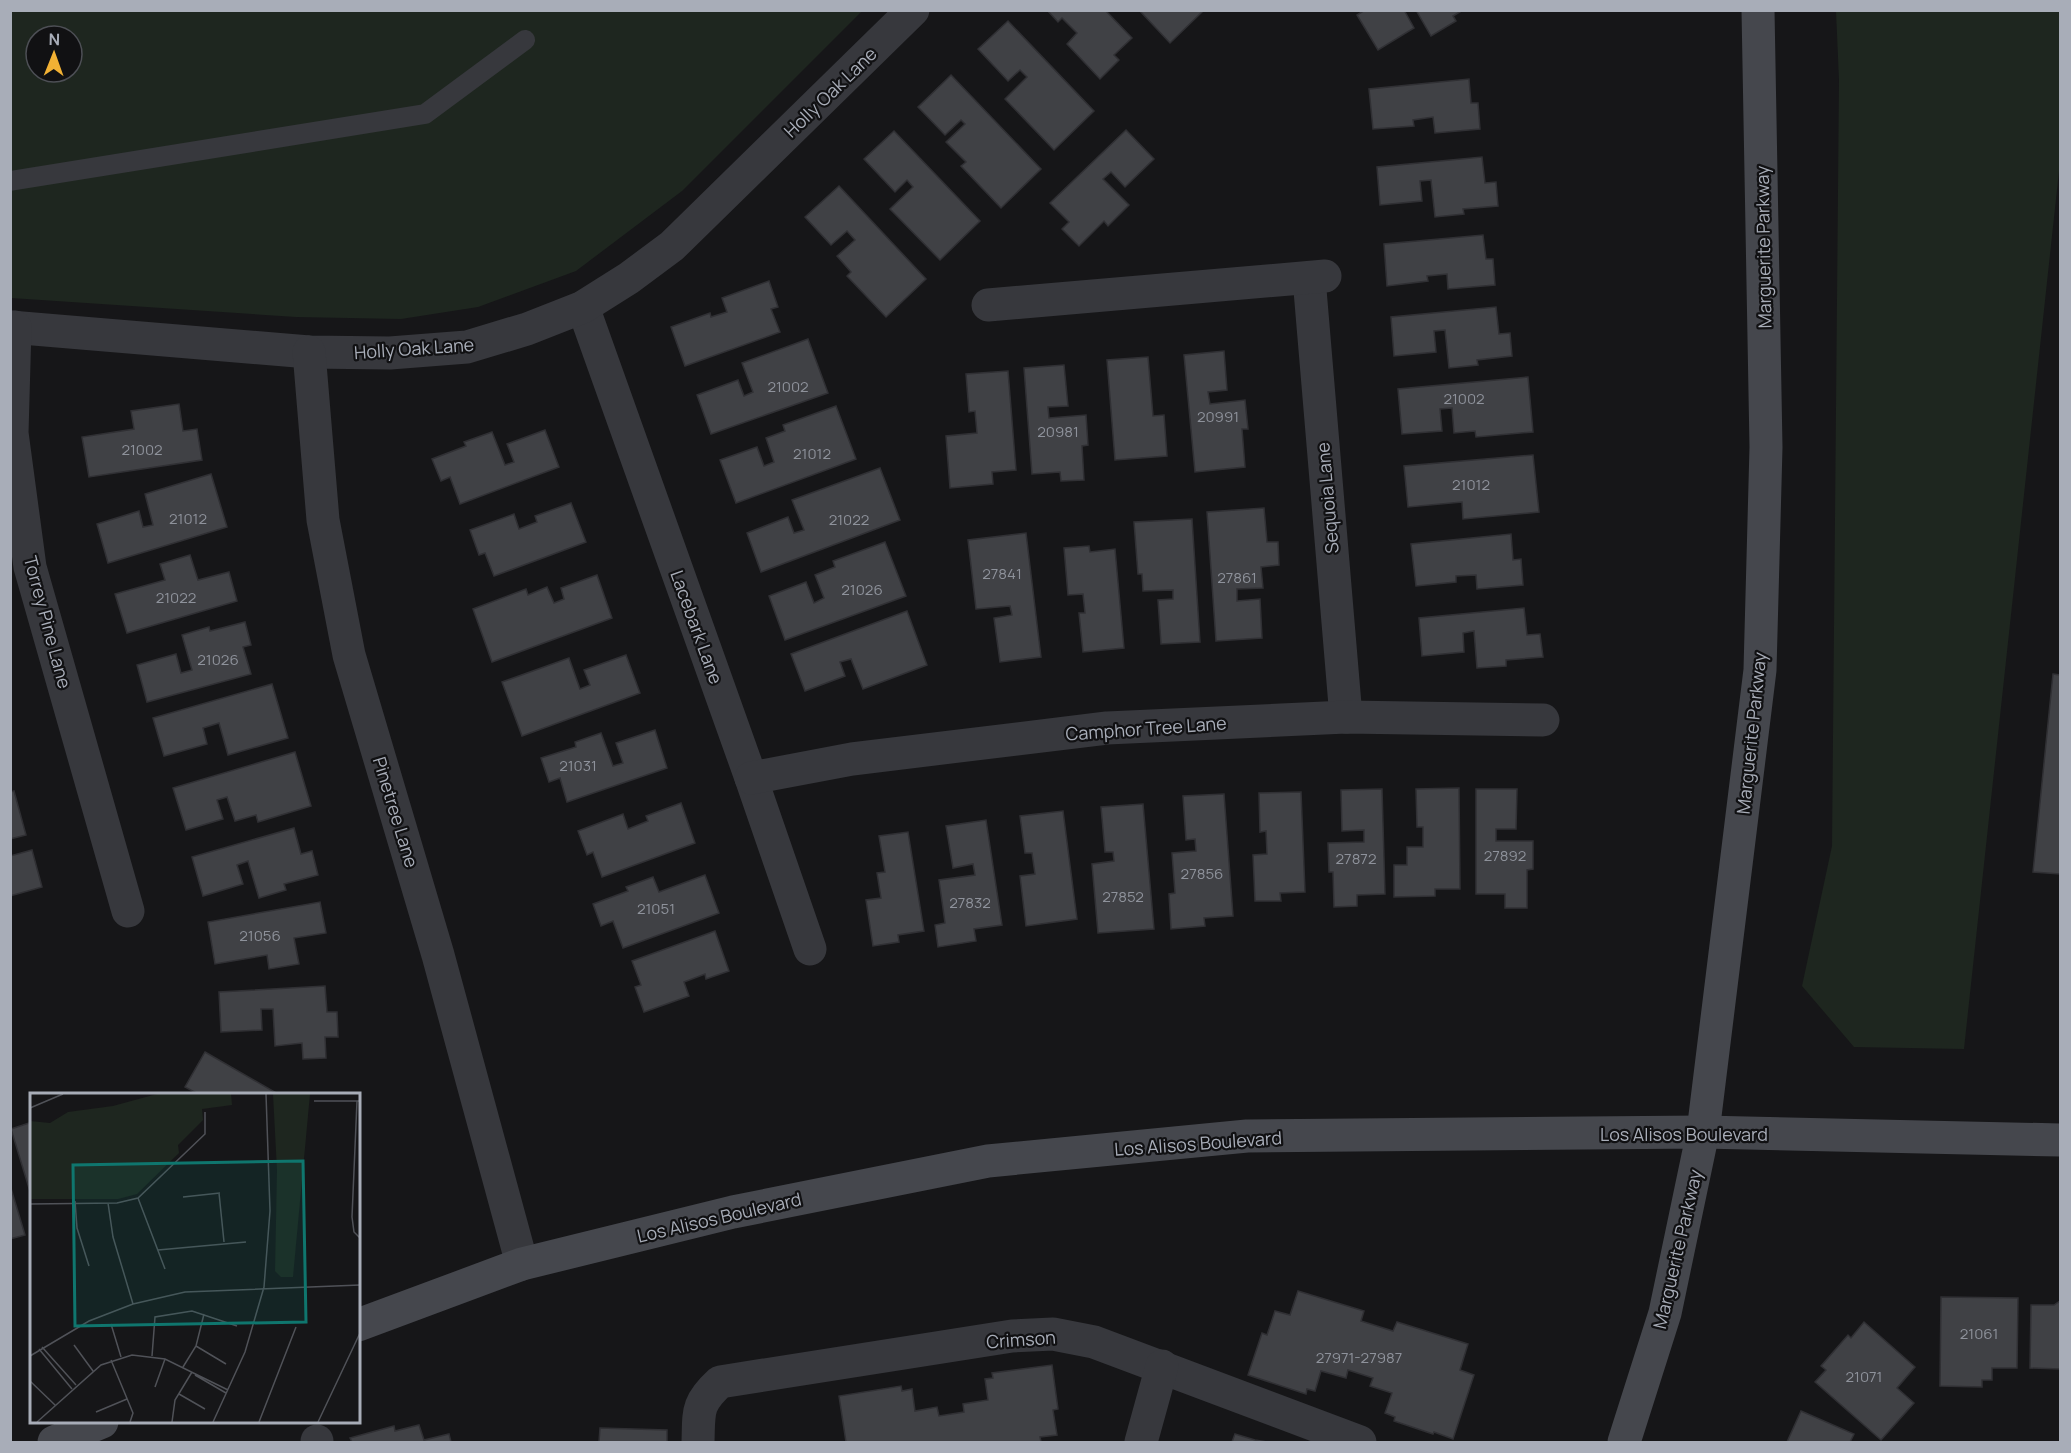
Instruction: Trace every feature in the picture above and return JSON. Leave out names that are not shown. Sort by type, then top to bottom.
[{"type":"main road","name":"Marguerite Parkway","points":[[1624,1443],[1665,1313],[1703,1132],[1760,670],[1766,447],[1758,10]]},
{"type":"main road","name":"Los Alisos Boulevard","points":[[360,1324],[522,1264],[733,1212],[988,1161],[1247,1136],[1703,1132],[2061,1140]]},
{"type":"main road","points":[[54,1443],[100,1423]]},
{"type":"street","name":"Holly Oak Lane","points":[[13,327],[309,352],[390,353],[467,347],[527,329],[583,306],[629,278],[672,246],[913,10]]},
{"type":"street","name":"Sequoia Lane","points":[[988,305],[1317,277],[1346,717]]},
{"type":"street","name":"Lacebark Lane","points":[[583,306],[810,949]]},
{"type":"street","name":"Torrey Pine Lane","points":[[13,327],[12,433],[30,567],[128,911]]},
{"type":"street","name":"Pinetree Lane","points":[[309,352],[323,520],[349,655],[438,955],[522,1264]]},
{"type":"street","name":"Camphor Tree Lane","points":[[751,778],[852,759],[1107,728],[1346,717],[1543,720]]},
{"type":"street","name":"Crimson","points":[[698,1443],[699,1407],[707,1394],[720,1382],[1012,1336],[1053,1334],[1094,1342],[1162,1366],[1360,1443]]},
{"type":"street","points":[[1141,1443],[1162,1366]]},
{"type":"lane","points":[[10,181],[425,114],[525,40]]},
{"type":"shaded area","points":[[10,11],[862,11],[682,191],[576,271],[478,307],[401,319],[296,317],[11,298]]},
{"type":"shaded area","points":[[1836,11],[2060,11],[2060,162],[1964,1049],[1854,1047],[1802,986],[1832,846],[1839,80]]},
{"type":"building","points":[[1047,10],[1105,10],[1132,38],[1114,55],[1119,60],[1100,79],[1067,44],[1077,33],[1062,18],[1058,22]]},
{"type":"building","points":[[1139,10],[1204,10],[1170,43]]},
{"type":"building","points":[[1365,10],[1404,10],[1414,28],[1378,50],[1357,15]]},
{"type":"building","points":[[1416,10],[1463,10],[1453,16],[1456,21],[1431,36]]},
{"type":"building","points":[[1008,21],[1094,111],[1054,150],[1005,99],[1027,77],[1020,70],[1008,81],[978,49]]},
{"type":"building","points":[[951,75],[1041,169],[1001,208],[961,166],[966,162],[946,142],[965,124],[961,120],[945,135],[918,107]]},
{"type":"building","points":[[1469,79],[1471,103],[1478,103],[1480,129],[1435,133],[1433,117],[1413,120],[1414,126],[1373,129],[1369,89]]},
{"type":"building","points":[[1126,130],[1154,159],[1125,187],[1111,172],[1103,179],[1129,205],[1108,226],[1104,221],[1079,246],[1062,229],[1069,222],[1050,203]]},
{"type":"building","points":[[894,131],[980,221],[940,260],[890,209],[913,187],[907,180],[895,192],[864,159]]},
{"type":"building","points":[[1482,157],[1485,183],[1496,182],[1498,206],[1463,209],[1464,214],[1435,217],[1431,180],[1420,181],[1422,201],[1380,205],[1377,167]]},
{"type":"building","points":[[839,186],[926,279],[886,317],[847,276],[851,272],[837,256],[855,240],[847,231],[831,245],[805,217]]},
{"type":"building","points":[[1483,235],[1486,259],[1493,259],[1495,285],[1448,289],[1447,274],[1427,276],[1428,281],[1387,286],[1384,244]]},
{"type":"building","points":[[769,281],[778,307],[771,309],[780,332],[685,366],[671,327],[710,313],[711,317],[727,312],[722,298]]},
{"type":"building","points":[[1496,307],[1499,334],[1510,333],[1512,356],[1477,360],[1478,365],[1449,368],[1445,330],[1434,331],[1436,352],[1394,356],[1391,317]]},
{"type":"building","points":[[808,339],[828,393],[711,434],[697,395],[738,380],[744,396],[753,392],[742,363]]},
{"type":"building","points":[[1224,351],[1227,390],[1208,392],[1210,404],[1245,400],[1248,429],[1242,429],[1245,467],[1195,472],[1184,355]]},
{"type":"building","points":[[1148,357],[1153,416],[1164,415],[1167,456],[1115,460],[1107,360]]},
{"type":"building","points":[[1064,365],[1068,406],[1048,407],[1049,418],[1086,415],[1088,445],[1082,446],[1084,480],[1061,481],[1060,472],[1032,474],[1024,368]]},
{"type":"building","points":[[1008,371],[1016,470],[992,472],[993,484],[950,488],[946,436],[977,433],[975,411],[969,412],[966,374]]},
{"type":"building","points":[[1528,377],[1533,432],[1476,437],[1475,431],[1454,433],[1452,408],[1440,409],[1442,431],[1402,434],[1398,389]]},
{"type":"building","points":[[179,404],[183,431],[197,429],[202,460],[89,477],[82,437],[134,429],[131,411]]},
{"type":"building","points":[[836,406],[856,459],[736,503],[720,460],[757,447],[764,466],[774,462],[766,438],[785,431],[783,425]]},
{"type":"building","points":[[545,430],[559,467],[460,504],[450,477],[441,481],[432,459],[466,446],[464,442],[492,432],[505,465],[514,462],[507,444]]},
{"type":"building","points":[[1533,455],[1539,512],[1463,519],[1462,502],[1408,507],[1404,466]]},
{"type":"building","points":[[880,468],[900,520],[761,572],[747,533],[788,517],[794,533],[804,530],[792,500]]},
{"type":"building","points":[[211,474],[227,527],[108,563],[97,524],[139,511],[143,527],[153,525],[145,494]]},
{"type":"building","points":[[571,503],[586,542],[494,576],[485,553],[479,555],[470,530],[514,514],[519,529],[537,522],[535,516]]},
{"type":"building","points":[[1264,508],[1267,542],[1278,542],[1279,565],[1261,567],[1263,588],[1237,589],[1237,601],[1260,599],[1262,638],[1216,641],[1207,512]]},
{"type":"building","points":[[1192,519],[1200,642],[1161,644],[1158,600],[1173,599],[1173,590],[1143,591],[1142,574],[1138,574],[1134,522]]},
{"type":"building","points":[[1026,533],[1041,657],[1000,662],[994,618],[1012,615],[1010,606],[976,609],[968,540]]},
{"type":"building","points":[[1511,534],[1513,560],[1521,559],[1523,585],[1477,589],[1476,575],[1456,576],[1456,582],[1416,586],[1411,544]]},
{"type":"building","points":[[885,542],[906,596],[785,640],[769,596],[806,582],[814,603],[824,598],[815,575],[835,567],[833,561]]},
{"type":"building","points":[[1089,546],[1090,552],[1115,549],[1124,648],[1083,652],[1079,613],[1085,613],[1083,594],[1068,595],[1064,548]]},
{"type":"building","points":[[190,555],[198,580],[229,572],[237,601],[127,633],[115,594],[165,580],[160,564]]},
{"type":"building","points":[[597,575],[612,618],[492,662],[473,609],[526,589],[528,595],[547,587],[554,603],[564,599],[561,588]]},
{"type":"building","points":[[1524,608],[1527,635],[1540,634],[1543,657],[1506,660],[1506,666],[1477,668],[1474,631],[1463,633],[1464,652],[1422,656],[1419,618]]},
{"type":"building","points":[[907,611],[927,665],[863,689],[851,659],[840,662],[845,676],[805,691],[791,654]]},
{"type":"building","points":[[245,622],[251,645],[243,647],[251,674],[147,702],[137,665],[176,654],[181,673],[192,670],[182,635],[209,627],[210,631]]},
{"type":"building","points":[[626,655],[640,693],[522,736],[502,682],[569,658],[580,689],[590,685],[584,670]]},
{"type":"building","points":[[2053,674],[2060,675],[2060,874],[2033,872]]},
{"type":"building","points":[[272,684],[288,738],[228,755],[219,723],[203,728],[207,744],[164,756],[153,718]]},
{"type":"building","points":[[655,730],[667,768],[567,802],[560,778],[549,782],[541,758],[576,747],[575,742],[601,733],[613,766],[623,763],[616,743]]},
{"type":"building","points":[[295,752],[311,806],[258,822],[256,815],[235,821],[227,797],[217,800],[223,819],[186,830],[173,788]]},
{"type":"building","points":[[1459,788],[1460,889],[1435,889],[1435,896],[1394,897],[1394,865],[1407,865],[1407,847],[1423,847],[1423,827],[1417,827],[1416,789]]},
{"type":"building","points":[[1382,789],[1385,894],[1357,895],[1357,906],[1334,907],[1333,872],[1329,872],[1328,843],[1364,842],[1364,830],[1342,831],[1341,790]]},
{"type":"building","points":[[1476,789],[1517,789],[1516,829],[1496,829],[1496,841],[1533,841],[1533,869],[1527,870],[1527,908],[1505,908],[1505,894],[1476,894]]},
{"type":"building","points":[[14,791],[26,835],[10,839],[10,792]]},
{"type":"building","points":[[1301,792],[1305,892],[1280,893],[1281,901],[1255,901],[1253,855],[1267,854],[1266,831],[1260,832],[1259,793]]},
{"type":"building","points":[[1224,794],[1233,916],[1204,918],[1205,926],[1171,929],[1169,894],[1175,893],[1172,853],[1196,851],[1195,839],[1186,840],[1183,796]]},
{"type":"building","points":[[681,803],[695,843],[602,877],[593,852],[587,855],[578,831],[623,814],[628,829],[648,821],[646,816]]},
{"type":"building","points":[[1143,804],[1154,929],[1098,933],[1092,864],[1114,861],[1113,852],[1105,852],[1101,807]]},
{"type":"building","points":[[1063,811],[1077,919],[1026,926],[1020,876],[1035,874],[1032,853],[1025,853],[1020,816]]},
{"type":"building","points":[[986,820],[1002,925],[974,929],[976,941],[938,947],[935,925],[945,923],[939,880],[975,875],[973,864],[953,868],[946,826]]},
{"type":"building","points":[[294,828],[301,854],[312,851],[318,875],[284,884],[286,890],[259,898],[248,861],[237,865],[243,884],[203,896],[192,857]]},
{"type":"building","points":[[908,832],[924,931],[898,935],[899,942],[873,946],[866,900],[881,898],[877,873],[885,872],[879,836]]},
{"type":"building","points":[[32,850],[42,887],[10,896],[10,856]]},
{"type":"building","points":[[705,875],[719,913],[623,948],[613,921],[601,926],[593,904],[628,891],[626,887],[653,877],[659,892]]},
{"type":"building","points":[[320,902],[326,933],[294,938],[299,964],[269,969],[267,955],[215,964],[208,922]]},
{"type":"building","points":[[715,931],[729,971],[706,979],[705,974],[684,982],[689,996],[644,1012],[635,987],[641,985],[632,961]]},
{"type":"building","points":[[325,986],[327,1012],[337,1012],[338,1037],[325,1037],[326,1058],[303,1059],[302,1043],[275,1046],[273,1009],[261,1009],[262,1030],[221,1032],[219,992]]},
{"type":"building","points":[[205,1052],[276,1093],[196,1093],[185,1087]]},
{"type":"building","points":[[30,1123],[30,1191],[11,1129]]},
{"type":"building","points":[[10,1185],[25,1235],[10,1239]]},
{"type":"building","points":[[1298,1291],[1364,1311],[1361,1321],[1393,1331],[1397,1322],[1468,1344],[1460,1370],[1474,1375],[1453,1439],[1394,1421],[1395,1417],[1385,1413],[1392,1393],[1370,1386],[1373,1378],[1348,1370],[1346,1378],[1321,1371],[1315,1391],[1307,1389],[1306,1394],[1248,1375],[1262,1333],[1267,1335],[1275,1311],[1290,1315]]},
{"type":"building","points":[[1941,1297],[2018,1298],[2017,1368],[1992,1368],[1992,1380],[1982,1380],[1982,1387],[1940,1386]]},
{"type":"building","points":[[2060,1301],[2060,1369],[2030,1368],[2031,1305],[2054,1305]]},
{"type":"building","points":[[1864,1322],[1915,1367],[1897,1388],[1914,1403],[1881,1440],[1815,1382],[1826,1370],[1821,1366],[1848,1335],[1851,1338]]},
{"type":"building","points":[[1052,1365],[1058,1409],[1053,1410],[1057,1435],[1040,1437],[1041,1442],[846,1442],[839,1396],[901,1386],[902,1391],[912,1389],[915,1411],[937,1407],[939,1416],[964,1412],[963,1404],[988,1400],[985,1379],[993,1378],[992,1373]]},
{"type":"building","points":[[1801,1411],[1854,1434],[1850,1442],[1787,1442]]},
{"type":"building","points":[[419,1425],[424,1440],[449,1434],[451,1442],[352,1442],[350,1438],[394,1426],[395,1431]]},
{"type":"building","points":[[600,1428],[667,1430],[667,1442],[599,1442]]},
{"type":"building","points":[[1235,1434],[1255,1440],[1267,1442],[1232,1442]]}]
